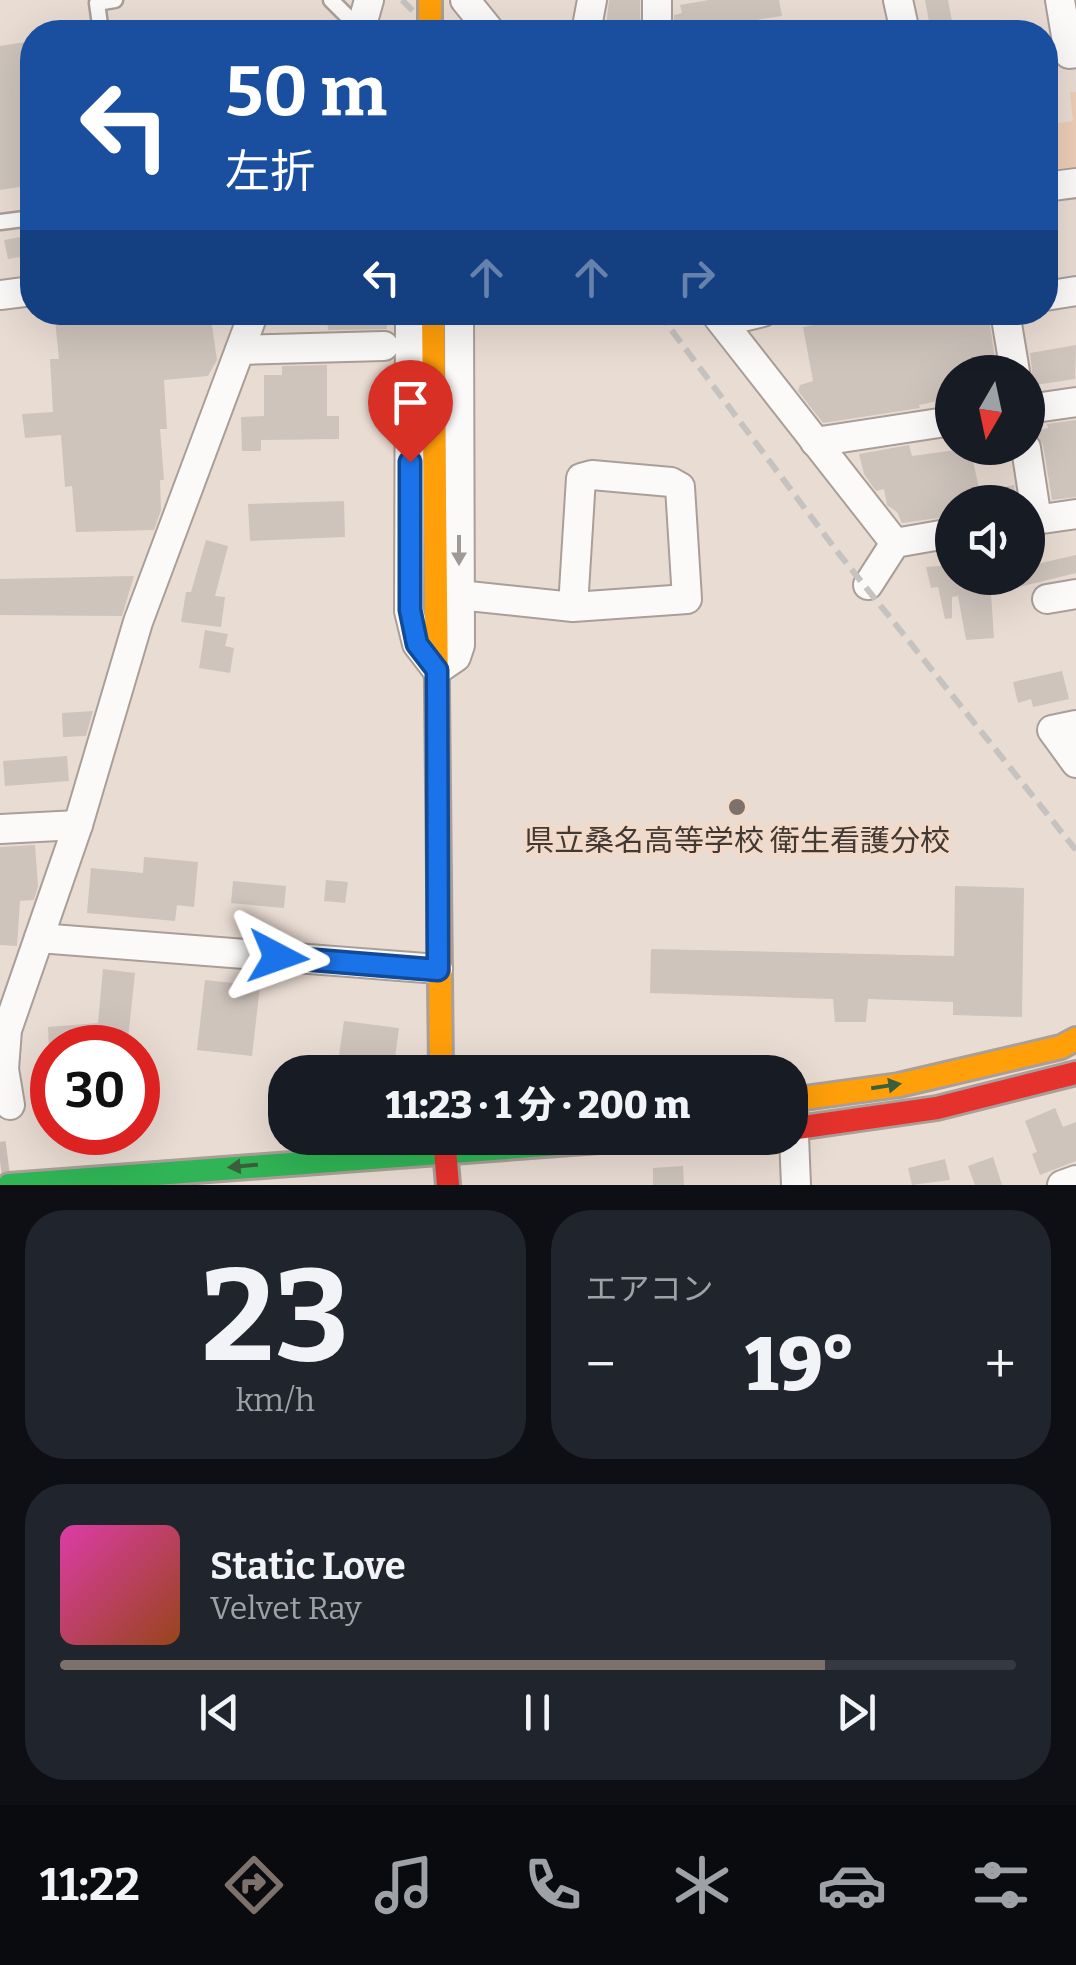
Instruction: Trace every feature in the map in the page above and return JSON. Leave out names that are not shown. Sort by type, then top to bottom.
[{"type":"main road","points":[[433,325],[440,1055]]},
{"type":"main road","points":[[808,1110],[1061,1047],[1076,1039]]},
{"type":"main road","points":[[808,1113],[937,1108],[1076,1073]]},
{"type":"main road","points":[[9,1185],[320,1155]]},
{"type":"main road","points":[[445,1155],[448,1185]]},
{"type":"street","points":[[465,0],[481,20]]},
{"type":"street","points":[[1060,0],[1069,54],[1076,53]]},
{"type":"street","points":[[10,1105],[1,1063],[8,1030],[78,825],[138,622],[249,325]]},
{"type":"street","points":[[410,325],[410,610],[417,644],[437,670],[456,657],[460,645],[459,325]]},
{"type":"street","points":[[724,325],[895,543]]},
{"type":"street","points":[[1008,325],[1012,355]]},
{"type":"street","points":[[240,350],[384,346]]},
{"type":"street","points":[[1045,407],[1076,402]]},
{"type":"street","points":[[815,442],[935,424]]},
{"type":"street","points":[[460,595],[573,607],[686,598],[680,487],[671,482],[592,474],[581,478],[573,607]]},
{"type":"street","points":[[1045,518],[1076,514]]},
{"type":"street","points":[[868,586],[895,543],[935,537]]},
{"type":"street","points":[[1047,598],[1076,594]]},
{"type":"street","points":[[1076,726],[1052,730],[1076,764]]},
{"type":"street","points":[[0,829],[78,825]]},
{"type":"street","points":[[40,938],[438,970]]},
{"type":"street","points":[[794,1155],[796,1185]]},
{"type":"street","points":[[1062,1185],[1076,1180]]},
{"type":"lane","points":[[99,20],[97,3],[115,0]]},
{"type":"lane","points":[[332,0],[350,20]]},
{"type":"shaded area","points":[[1070,92],[1076,92],[1076,168],[1058,171],[1058,123],[1073,121]]},
{"type":"building","points":[[609,0],[640,0],[640,20],[607,20]]},
{"type":"building","points":[[709,0],[779,0],[782,16],[756,20],[674,20],[674,15],[682,13],[680,5]]},
{"type":"building","points":[[925,0],[948,0],[952,20],[929,20]]},
{"type":"building","points":[[20,43],[20,187],[0,190],[0,46]]},
{"type":"building","points":[[20,237],[20,257],[8,259],[4,240]]},
{"type":"building","points":[[56,325],[212,325],[217,360],[208,376],[164,380],[167,429],[160,429],[164,480],[160,480],[161,510],[154,530],[76,532],[72,486],[65,487],[61,435],[25,438],[22,414],[53,412],[50,359],[59,359]]},
{"type":"building","points":[[328,325],[387,325],[387,329],[328,330]]},
{"type":"building","points":[[990,325],[994,355],[935,355],[935,402],[919,405],[920,408],[823,423],[798,391],[800,385],[813,381],[803,327]]},
{"type":"building","points":[[1076,345],[1075,379],[1045,383],[1045,355],[1030,353]]},
{"type":"building","points":[[327,365],[327,416],[339,416],[339,439],[261,440],[261,451],[242,451],[241,417],[264,416],[264,375],[282,375],[282,366]]},
{"type":"building","points":[[1076,420],[1076,497],[1052,500],[1045,457],[1047,424]]},
{"type":"building","points":[[909,445],[912,456],[935,453],[935,465],[974,465],[978,485],[935,485],[935,518],[902,523],[897,512],[887,505],[884,489],[876,491],[864,474],[859,454]]},
{"type":"building","points":[[344,501],[345,537],[250,541],[248,504]]},
{"type":"building","points":[[206,540],[228,546],[215,596],[225,597],[221,627],[181,622],[186,592],[191,592]]},
{"type":"building","points":[[1076,555],[1076,573],[1045,581],[1045,562]]},
{"type":"building","points":[[935,566],[935,587],[931,588],[926,567]]},
{"type":"building","points":[[134,576],[122,616],[0,615],[0,579]]},
{"type":"building","points":[[940,595],[991,595],[994,638],[966,640],[958,596],[952,597],[952,618],[945,619]]},
{"type":"building","points":[[205,630],[228,634],[225,646],[234,648],[230,673],[199,668]]},
{"type":"building","points":[[1062,671],[1069,699],[1033,707],[1031,699],[1018,703],[1013,682]]},
{"type":"building","points":[[93,711],[86,736],[63,737],[62,713]]},
{"type":"building","points":[[67,756],[69,781],[5,786],[3,761]]},
{"type":"building","points":[[35,845],[38,886],[34,900],[20,901],[17,946],[0,945],[0,847]]},
{"type":"building","points":[[144,857],[198,862],[194,907],[177,905],[175,921],[87,913],[91,868],[143,873]]},
{"type":"building","points":[[326,880],[348,882],[345,903],[324,901]]},
{"type":"building","points":[[233,881],[286,886],[284,908],[231,903]]},
{"type":"building","points":[[955,886],[1024,888],[1022,1017],[953,1015],[953,1002],[868,999],[866,1022],[835,1022],[833,999],[650,993],[651,949],[954,956]]},
{"type":"building","points":[[103,969],[135,973],[129,1025],[73,1025],[98,1023]]},
{"type":"building","points":[[205,980],[260,986],[252,1056],[197,1050]]},
{"type":"building","points":[[344,1021],[399,1028],[395,1055],[339,1055]]},
{"type":"building","points":[[1055,1108],[1063,1127],[1076,1122],[1076,1161],[1040,1175],[1032,1154],[1037,1152],[1025,1121]]},
{"type":"building","points":[[993,1157],[1002,1185],[975,1185],[968,1166]]},
{"type":"building","points":[[945,1159],[950,1180],[912,1185],[908,1168]]},
{"type":"building","points":[[683,1166],[684,1185],[653,1185],[653,1168]]},
{"type":"tunnel","points":[[0,1161],[8,1160]]},
{"type":"railway","points":[[402,0],[422,20]]},
{"type":"railway","points":[[668,325],[836,550],[1076,850]]},
{"type":"traffic: fast","points":[[9,1185],[411,1155]]},
{"type":"traffic: slow","points":[[430,0],[430,20]]},
{"type":"traffic: slow","points":[[433,325],[441,1055]]},
{"type":"traffic: slow","points":[[808,1098],[899,1085],[1061,1047],[1076,1039]]},
{"type":"traffic: jam","points":[[808,1126],[937,1108],[1076,1073]]},
{"type":"traffic: jam","points":[[445,1155],[448,1185]]},
{"type":"place","name":"県立桑名高等学校 衛生看護分校","points":[[737,807]]},
{"type":"route","points":[[278,957],[438,970],[437,670],[417,644],[410,610],[410,462]]}]
